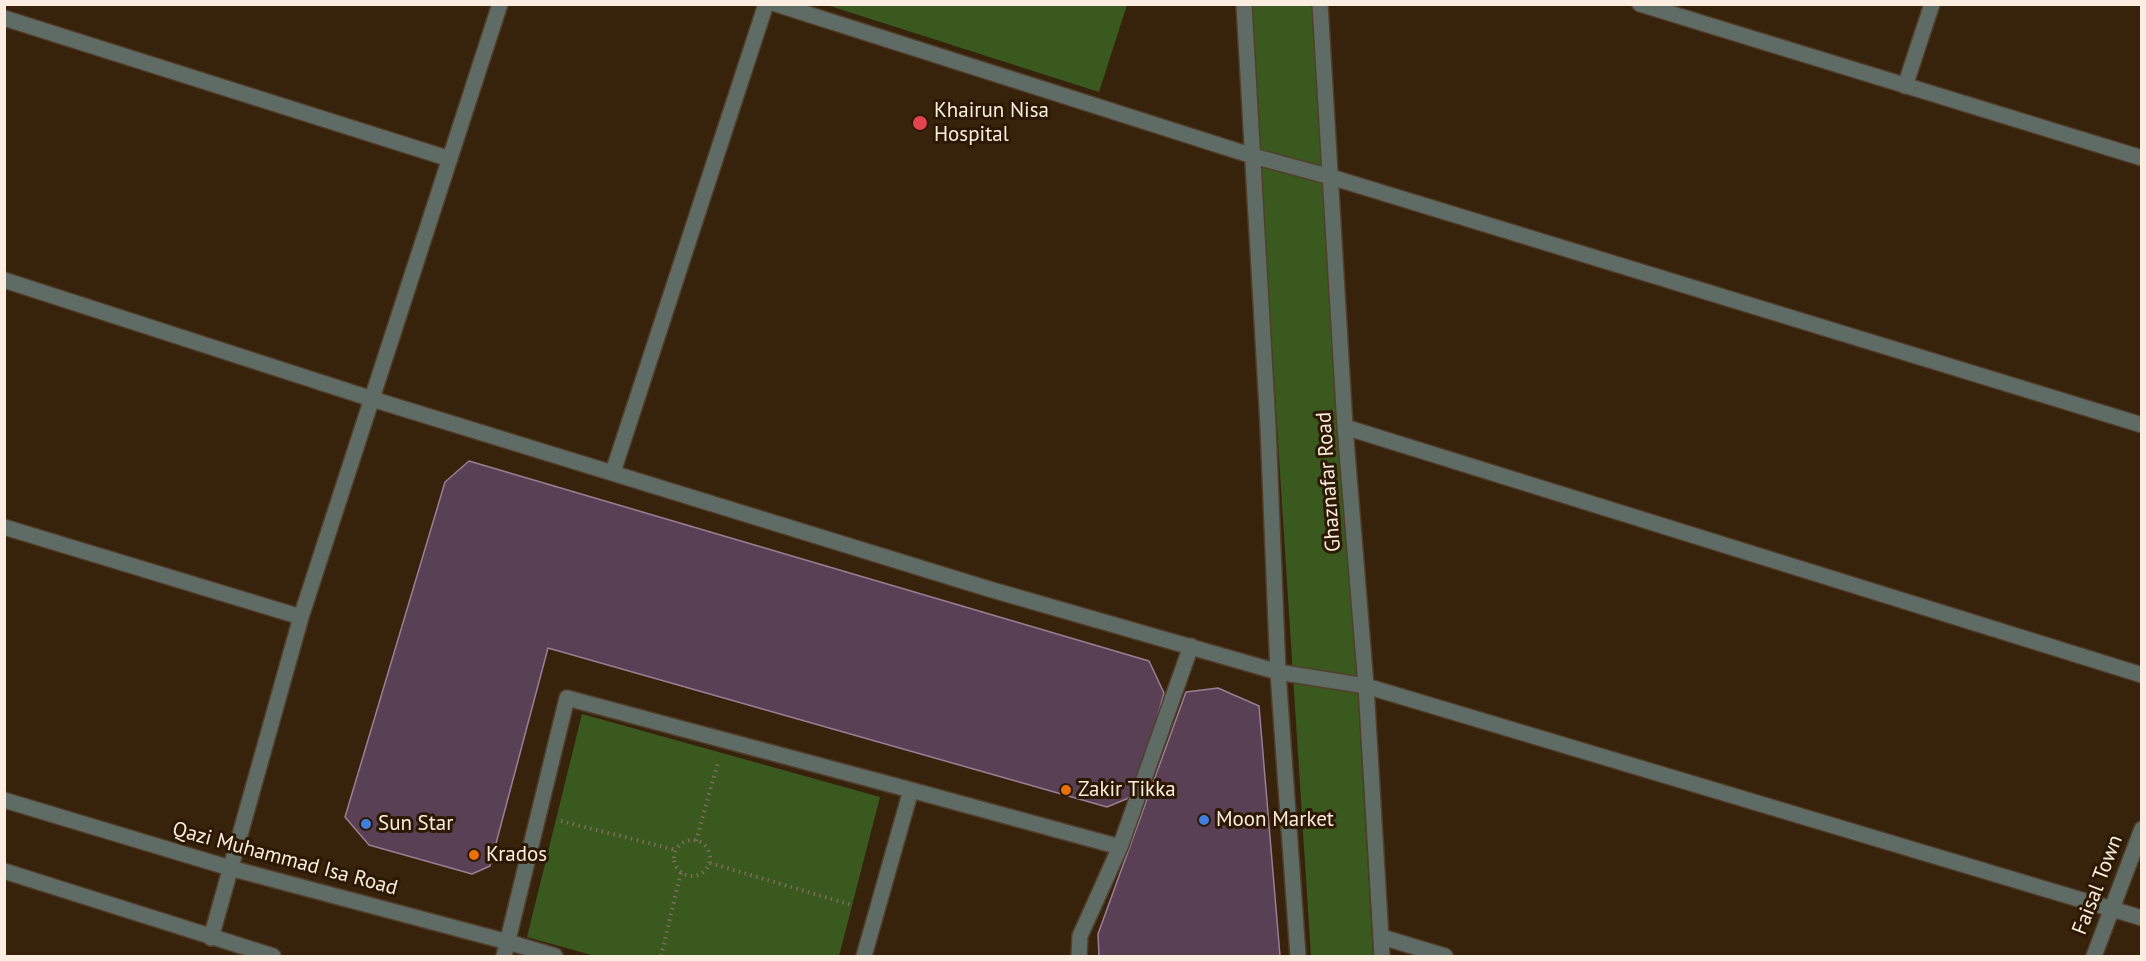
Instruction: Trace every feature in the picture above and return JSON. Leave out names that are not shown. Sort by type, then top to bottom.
[{"type":"street","points":[[211,938],[301,617],[501,4]]},
{"type":"street","points":[[613,472],[766,4]]},
{"type":"street","points":[[776,4],[1253,156],[1331,177],[2142,425]]},
{"type":"street","points":[[1244,4],[1278,672],[1298,957]]},
{"type":"street","name":"Ghaznafar Road","points":[[1320,4],[1345,427],[1366,686],[1382,957]]},
{"type":"street","points":[[1640,4],[2142,158]]},
{"type":"street","points":[[1905,86],[1932,4]]},
{"type":"street","points":[[4,18],[450,159]]},
{"type":"street","points":[[4,280],[372,399],[989,590],[1278,672],[1366,686],[2142,918]]},
{"type":"street","points":[[1345,427],[2142,675]]},
{"type":"street","points":[[4,527],[301,617]]},
{"type":"street","points":[[1079,957],[1080,936],[1120,847],[1191,646]]},
{"type":"street","points":[[506,949],[567,698],[1120,847]]},
{"type":"street","points":[[864,957],[911,790]]},
{"type":"street","name":"Qazi Muhammad Isa Road","points":[[4,800],[506,949],[555,957]]},
{"type":"street","name":"Faisal Town","points":[[2094,957],[2142,829]]},
{"type":"street","points":[[4,871],[273,957]]},
{"type":"street","points":[[1382,937],[1445,957]]},
{"type":"path","points":[[696,841],[720,752]]},
{"type":"path","points":[[555,820],[676,850]]},
{"type":"path","points":[[696,841],[706,847],[710,863],[698,875],[692,876],[681,872],[675,862],[676,850],[685,842],[696,841]]},
{"type":"path","points":[[710,863],[852,904]]},
{"type":"path","points":[[661,957],[681,872]]},
{"type":"green space","points":[[827,5],[1127,5],[1099,92]]},
{"type":"green space","points":[[1250,5],[1318,5],[1373,956],[1311,956]]},
{"type":"green space","points":[[582,714],[880,797],[839,956],[595,956],[527,937]]},
{"type":"building","points":[[469,461],[1149,661],[1164,693],[1136,795],[1107,807],[548,648],[490,866],[472,874],[369,845],[345,817],[445,482]]},
{"type":"building","name":"Moon Market","points":[[1218,688],[1259,706],[1280,956],[1099,956],[1098,934],[1186,692]]},
{"type":"place","name":"Khairun Nisa Hospital","points":[[920,123]]},
{"type":"place","name":"Zakir Tikka","points":[[1066,790]]},
{"type":"place","name":"Moon Market","points":[[1204,820]]},
{"type":"place","name":"Sun Star","points":[[366,824]]},
{"type":"place","name":"Krados","points":[[474,855]]}]
